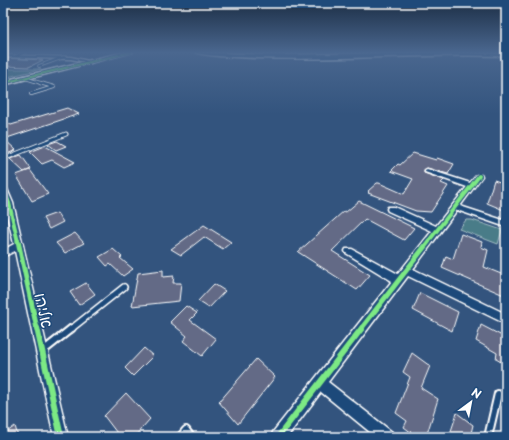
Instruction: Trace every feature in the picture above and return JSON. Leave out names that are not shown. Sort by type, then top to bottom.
[{"type":"main road","points":[[3,82],[44,73]]},
{"type":"main road","points":[[3,82],[47,73]]},
{"type":"street","points":[[427,171],[472,186]]},
{"type":"street","points":[[278,437],[479,176]]},
{"type":"street","name":"אליהו","points":[[3,189],[9,204],[61,437]]},
{"type":"street","points":[[456,207],[506,224]]},
{"type":"street","points":[[390,209],[438,230]]},
{"type":"street","points":[[3,254],[18,246]]},
{"type":"street","points":[[349,251],[399,280]]},
{"type":"street","points":[[406,270],[506,319]]},
{"type":"street","points":[[320,383],[387,437]]},
{"type":"lane","points":[[25,78],[54,87],[31,94]]},
{"type":"lane","points":[[3,158],[66,134]]},
{"type":"lane","points":[[42,352],[124,288]]},
{"type":"lane","points":[[488,437],[498,394]]},
{"type":"lane","points":[[180,437],[186,430],[191,437]]},
{"type":"green space","points":[[3,73],[26,73],[3,78]]},
{"type":"green space","points":[[466,220],[472,220],[502,230],[498,244],[459,229]]},
{"type":"building","points":[[67,108],[79,114],[4,139],[16,150],[5,155],[3,153],[3,120],[11,125]]},
{"type":"building","points":[[57,141],[66,146],[56,150],[48,144]]},
{"type":"building","points":[[45,146],[75,162],[64,167],[52,160],[42,164],[30,152]]},
{"type":"building","points":[[413,153],[436,160],[437,158],[454,164],[448,174],[427,168],[424,170],[424,173],[444,180],[441,183],[448,186],[431,212],[416,211],[368,193],[368,191],[379,183],[404,194],[413,179],[391,171]]},
{"type":"building","points":[[21,155],[31,169],[24,172],[10,159]]},
{"type":"building","points":[[30,170],[48,194],[32,201],[16,175]]},
{"type":"building","points":[[494,180],[506,184],[506,211],[487,203]]},
{"type":"building","points":[[359,201],[414,228],[404,240],[365,219],[332,251],[370,275],[357,290],[298,252],[344,211],[346,212]]},
{"type":"building","points":[[57,213],[63,222],[49,229],[43,218]]},
{"type":"building","points":[[204,225],[231,242],[223,249],[204,237],[181,255],[171,249]]},
{"type":"building","points":[[75,233],[84,243],[65,253],[56,243]]},
{"type":"building","points":[[461,234],[482,242],[481,247],[488,250],[484,267],[506,276],[506,296],[442,268],[446,256],[453,259]]},
{"type":"building","points":[[113,249],[122,257],[120,258],[133,269],[123,276],[110,264],[107,266],[99,257]]},
{"type":"building","points":[[163,270],[163,277],[174,276],[173,283],[181,283],[179,301],[132,306],[138,273]]},
{"type":"building","points":[[86,283],[95,294],[79,305],[70,292]]},
{"type":"building","points":[[214,284],[225,291],[209,308],[198,301]]},
{"type":"building","points":[[420,293],[458,312],[452,331],[413,310]]},
{"type":"building","points":[[186,306],[197,313],[190,320],[216,339],[202,356],[183,341],[187,336],[170,322]]},
{"type":"building","points":[[481,325],[506,338],[506,365],[496,359],[497,353],[476,341]]},
{"type":"building","points":[[144,348],[153,356],[133,376],[125,368]]},
{"type":"building","points":[[412,353],[430,366],[421,388],[438,399],[426,437],[417,437],[404,427],[407,421],[396,413],[410,377],[403,372]]},
{"type":"building","points":[[256,359],[275,377],[238,424],[219,402]]},
{"type":"building","points":[[126,393],[150,419],[134,437],[120,437],[104,416]]},
{"type":"building","points":[[457,413],[473,425],[470,437],[449,437]]},
{"type":"building","points":[[15,426],[18,437],[3,437],[3,435]]},
{"type":"cycle path","points":[[3,83],[46,73]]},
{"type":"cycle path","points":[[278,437],[479,176]]},
{"type":"cycle path","points":[[3,189],[9,203],[61,437]]}]
